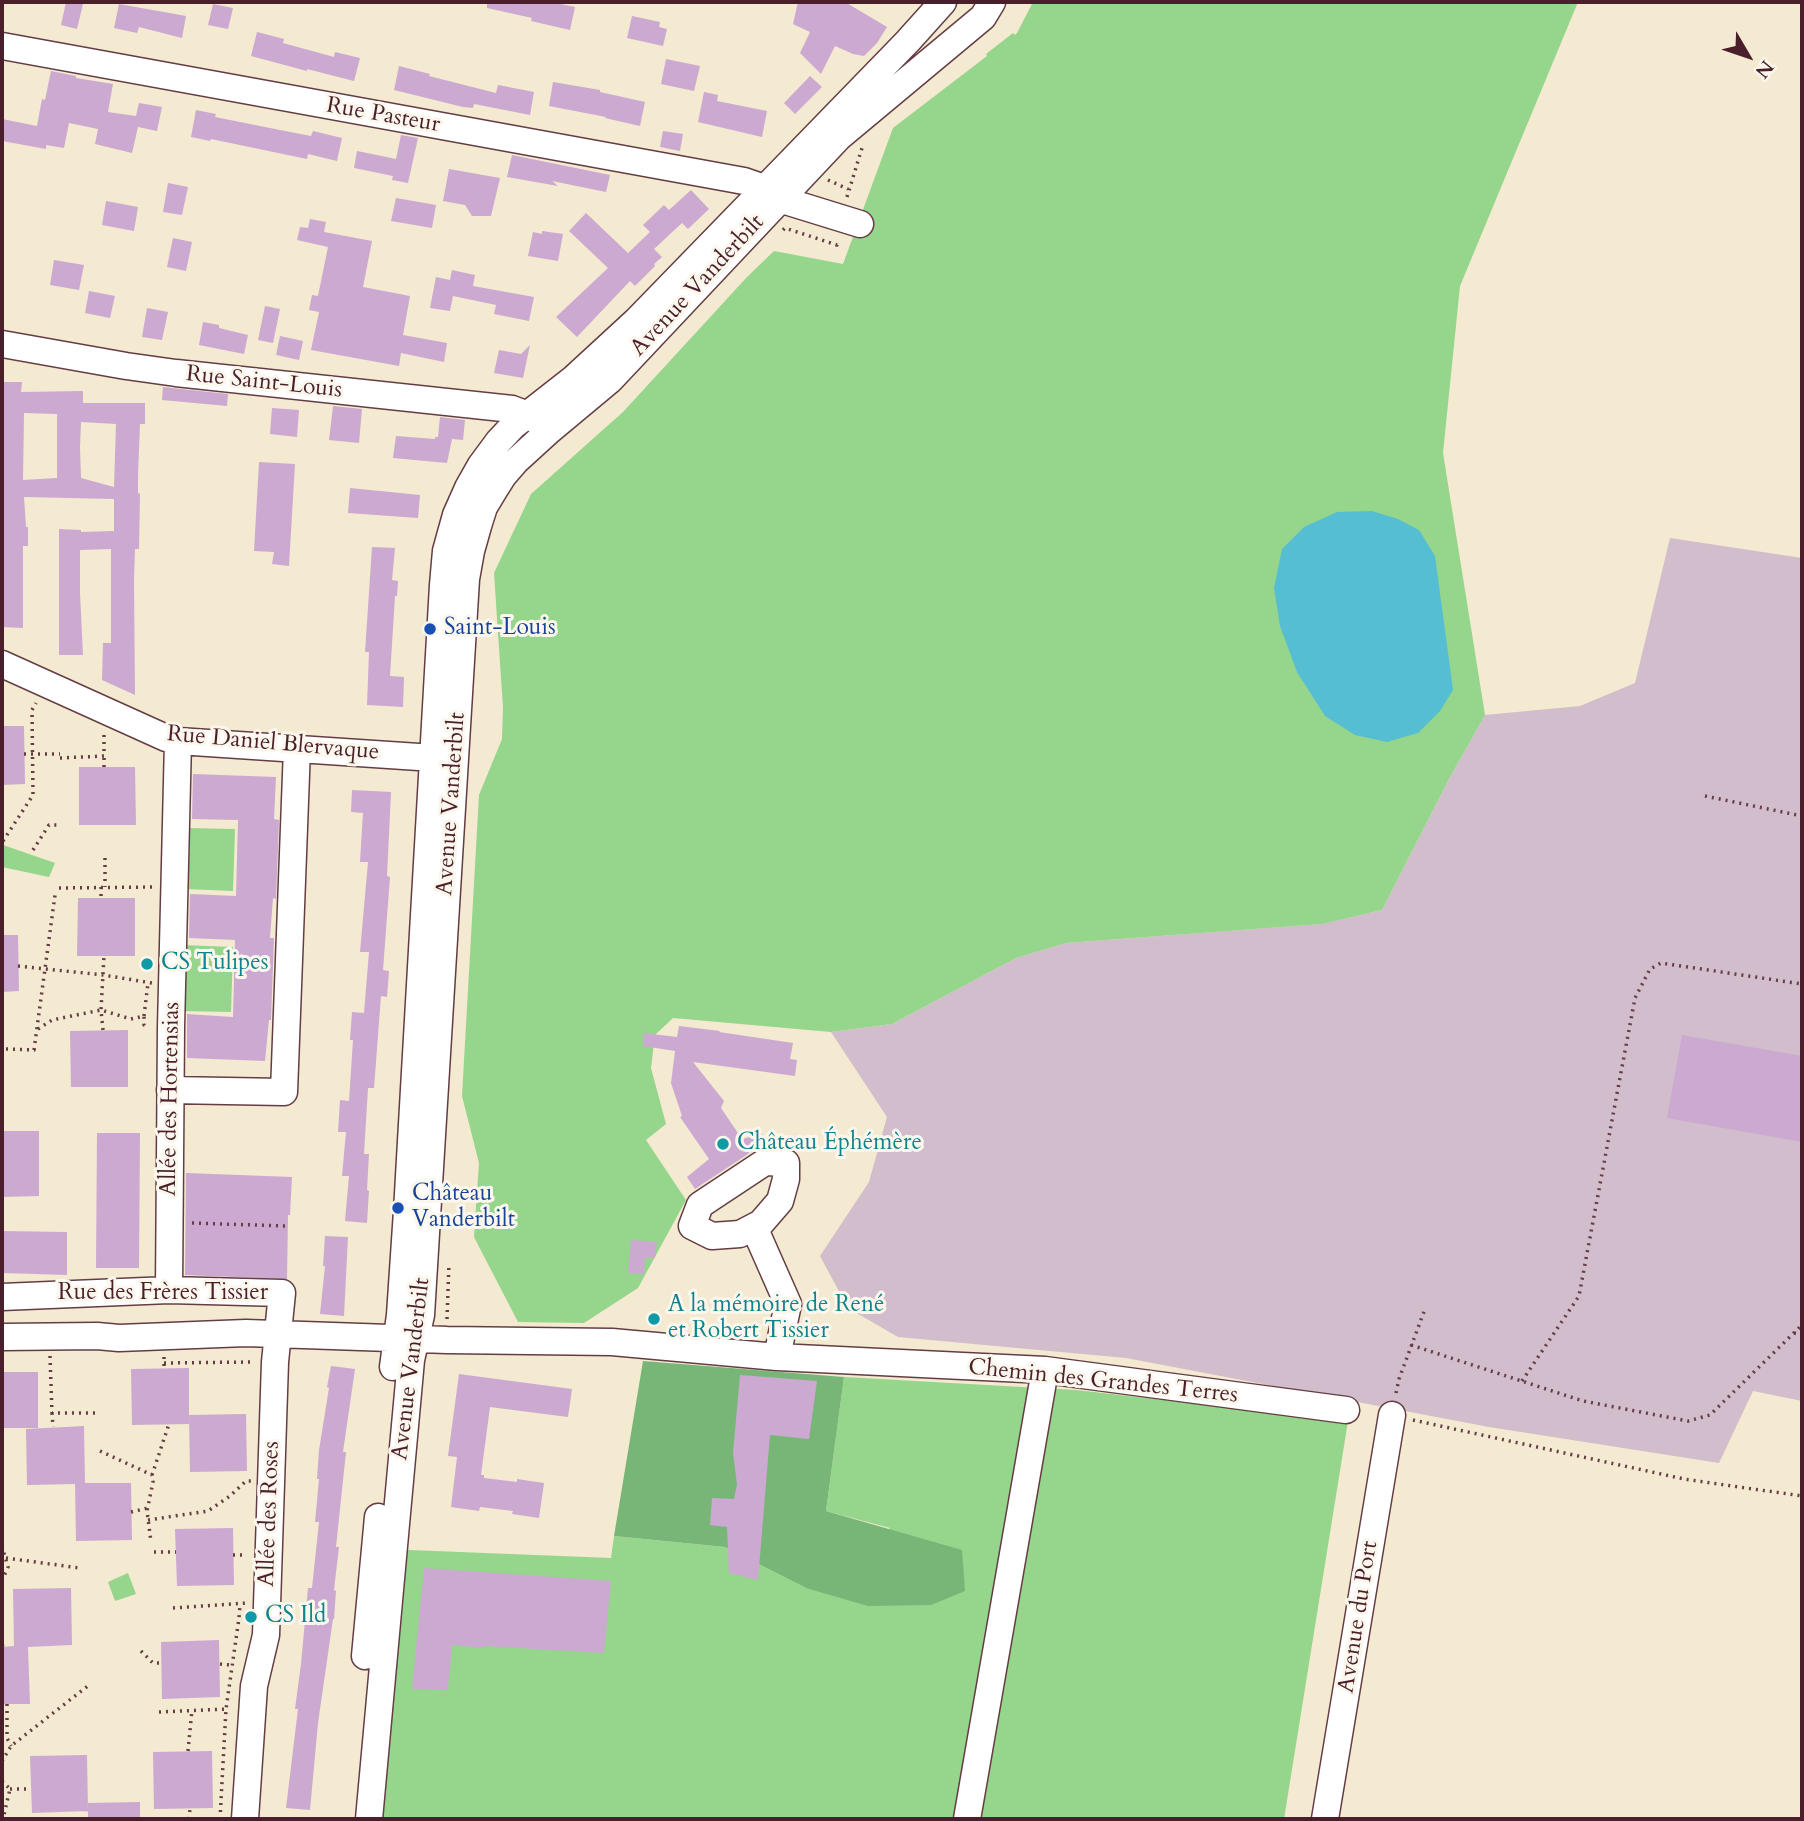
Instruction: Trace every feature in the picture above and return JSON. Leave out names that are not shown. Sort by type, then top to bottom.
[{"type":"street","name":"Avenue Vanderbilt","points":[[369,1819],[402,1447],[405,1339],[400,1315],[444,759],[466,579],[484,507],[503,476],[516,461],[610,380],[771,193],[943,2]]},
{"type":"street","name":"Avenue Vanderbilt","points":[[444,759],[443,585],[450,534],[468,488],[481,465],[513,426],[573,379],[771,193],[982,18],[992,2]]},
{"type":"street","name":"Rue Pasteur","points":[[2,46],[731,178],[754,184],[850,230]]},
{"type":"street","name":"Rue Saint-Louis","points":[[2,344],[176,373],[512,410],[528,415]]},
{"type":"street","points":[[528,415],[550,430]]},
{"type":"street","name":"Rue Daniel Blervaque","points":[[2,664],[178,741],[444,759]]},
{"type":"street","name":"Allée des Hortensias","points":[[169,1290],[171,1027],[160,984],[174,887],[178,741]]},
{"type":"street","points":[[170,1090],[284,1091],[298,748]]},
{"type":"street","points":[[754,1227],[788,1304],[777,1357]]},
{"type":"street","name":"Rue des Frères Tissier","points":[[2,1297],[169,1290],[282,1293],[279,1326]]},
{"type":"street","name":"Rue des Frères Tissier","points":[[2,1337],[119,1338],[246,1333],[279,1326],[405,1339]]},
{"type":"street","name":"Allée des Roses","points":[[245,1819],[254,1686],[265,1635],[275,1362],[279,1326]]},
{"type":"street","name":"Avenue Vanderbilt","points":[[353,1819],[373,1571],[405,1339]]},
{"type":"street","name":"Chemin des Grandes Terres","points":[[405,1339],[611,1342],[777,1357],[1045,1370],[1346,1410]]},
{"type":"street","points":[[967,1819],[1045,1370]]},
{"type":"street","name":"Avenue du Port","points":[[1325,1819],[1392,1415]]},
{"type":"path","points":[[776,235],[785,228],[838,245],[850,230]]},
{"type":"path","points":[[3,841],[33,795],[32,710],[38,698]]},
{"type":"path","points":[[104,729],[104,767]]},
{"type":"path","points":[[24,754],[104,756]]},
{"type":"path","points":[[1705,796],[1802,816]]},
{"type":"path","points":[[33,850],[49,825],[58,825]]},
{"type":"path","points":[[101,898],[105,858]]},
{"type":"path","points":[[59,888],[174,887]]},
{"type":"path","points":[[6,1049],[34,1050],[55,895]]},
{"type":"path","points":[[103,1030],[104,956]]},
{"type":"path","points":[[1522,1381],[1579,1296],[1635,998],[1650,969],[1661,963],[1802,984]]},
{"type":"path","points":[[18,966],[160,984],[144,1016],[144,1025],[171,1027]]},
{"type":"path","points":[[37,1030],[52,1020],[102,1010],[131,1019],[144,1016]]},
{"type":"path","points":[[169,1223],[285,1226]]},
{"type":"path","points":[[447,1324],[449,1263]]},
{"type":"path","points":[[1425,1309],[1399,1379],[1392,1415],[1684,1479],[1802,1496]]},
{"type":"path","points":[[1411,1345],[1583,1402],[1688,1421],[1710,1415],[1802,1325]]},
{"type":"path","points":[[1794,1333],[1802,1335]]},
{"type":"path","points":[[50,1356],[53,1427]]},
{"type":"path","points":[[164,1369],[164,1363],[275,1362]]},
{"type":"path","points":[[52,1413],[99,1413]]},
{"type":"path","points":[[151,1542],[148,1508],[152,1475],[169,1424]]},
{"type":"path","points":[[100,1451],[152,1475]]},
{"type":"path","points":[[148,1520],[208,1511],[246,1481],[254,1480]]},
{"type":"path","points":[[131,1512],[148,1508]]},
{"type":"path","points":[[2,1546],[8,1567],[2,1580]]},
{"type":"path","points":[[154,1552],[176,1552]]},
{"type":"path","points":[[6,1558],[80,1568]]},
{"type":"path","points":[[173,1608],[267,1602]]},
{"type":"path","points":[[141,1651],[153,1663],[162,1663]]},
{"type":"path","points":[[2,1761],[11,1746],[89,1685]]},
{"type":"path","points":[[7,1704],[7,1738],[11,1746]]},
{"type":"path","points":[[159,1712],[253,1708]]},
{"type":"path","points":[[188,1751],[192,1710]]},
{"type":"path","points":[[2,1782],[10,1790],[31,1789]]},
{"type":"path","points":[[4,1819],[10,1790]]},
{"type":"path","points":[[189,1819],[190,1808]]},
{"type":"shaded area","points":[[1670,538],[1802,558],[1802,1401],[1753,1391],[1719,1463],[1489,1427],[1126,1358],[898,1337],[848,1308],[820,1256],[869,1182],[887,1117],[831,1032],[892,1024],[1016,958],[1066,943],[1321,924],[1382,910],[1485,715],[1580,706],[1635,683]]},
{"type":"green space","points":[[1033,2],[1578,2],[1460,286],[1443,453],[1485,715],[1382,910],[1322,924],[1066,943],[1016,958],[892,1024],[831,1032],[673,1018],[655,1035],[651,1068],[666,1124],[646,1140],[686,1200],[638,1288],[584,1323],[518,1322],[474,1237],[479,1163],[462,1096],[479,795],[502,739],[503,708],[494,573],[531,494],[623,412],[774,251],[843,264],[893,128],[1013,33],[1015,35]]},
{"type":"green space","points":[[187,828],[235,829],[233,891],[185,889]]},
{"type":"green space","points":[[3,845],[55,863],[49,877],[2,867]]},
{"type":"green space","points":[[182,945],[233,947],[231,1012],[180,1011]]},
{"type":"green space","points":[[643,1361],[844,1377],[826,1511],[962,1550],[965,1591],[931,1605],[868,1606],[806,1588],[725,1547],[614,1536]]},
{"type":"green space","points":[[844,1377],[1076,1390],[1348,1421],[1284,1819],[358,1819],[384,1549],[611,1558],[614,1536],[725,1547],[806,1588],[890,1528],[826,1511]]},
{"type":"green space","points":[[128,1573],[136,1594],[115,1601],[108,1582]]},
{"type":"water","points":[[1372,511],[1398,519],[1419,530],[1435,556],[1453,690],[1440,711],[1418,733],[1387,742],[1355,735],[1325,716],[1297,672],[1280,626],[1274,588],[1282,549],[1304,527],[1337,512]]},
{"type":"building","points":[[66,2],[83,4],[77,29],[61,25]]},
{"type":"building","points":[[487,2],[551,2],[575,7],[570,30],[487,8]]},
{"type":"building","points":[[798,2],[845,2],[887,27],[877,43],[864,56],[835,46],[821,74],[800,53],[810,32],[793,24]]},
{"type":"building","points":[[119,4],[186,16],[182,38],[139,27],[137,33],[114,28]]},
{"type":"building","points":[[213,4],[233,8],[228,29],[208,25]]},
{"type":"building","points":[[632,16],[660,22],[659,27],[667,29],[663,46],[627,38]]},
{"type":"building","points":[[257,32],[284,39],[283,43],[334,57],[335,52],[360,58],[354,81],[251,56]]},
{"type":"building","points":[[666,59],[700,66],[694,91],[661,84]]},
{"type":"building","points":[[399,66],[496,93],[498,85],[534,92],[530,115],[474,104],[473,108],[463,107],[394,90]]},
{"type":"building","points":[[51,71],[113,84],[108,112],[136,116],[139,103],[162,107],[157,131],[138,127],[132,153],[95,144],[98,129],[69,123],[64,148],[46,145],[46,149],[2,141],[2,119],[37,126]]},
{"type":"building","points":[[810,76],[822,87],[795,114],[784,103]]},
{"type":"building","points":[[553,82],[600,90],[645,102],[640,126],[549,106]]},
{"type":"building","points":[[704,92],[718,95],[717,101],[767,111],[762,137],[698,122]]},
{"type":"building","points":[[196,110],[216,114],[215,117],[311,136],[313,131],[342,138],[337,161],[308,154],[307,159],[191,137]]},
{"type":"building","points":[[663,131],[683,134],[680,151],[660,147]]},
{"type":"building","points":[[401,135],[418,138],[408,183],[392,180],[393,176],[354,168],[357,151],[396,159]]},
{"type":"building","points":[[512,155],[610,175],[606,192],[552,181],[558,186],[507,177]]},
{"type":"building","points":[[449,169],[500,178],[491,216],[472,216],[465,205],[443,201]]},
{"type":"building","points":[[168,183],[188,187],[182,215],[163,212]]},
{"type":"building","points":[[691,190],[709,209],[688,229],[682,223],[654,249],[662,257],[655,266],[635,286],[630,281],[577,337],[556,317],[608,268],[569,231],[586,213],[628,253],[650,232],[643,225],[664,205],[669,210]]},
{"type":"building","points":[[396,198],[436,205],[432,228],[391,221]]},
{"type":"building","points":[[106,201],[138,207],[134,231],[102,225]]},
{"type":"building","points":[[310,219],[326,222],[324,232],[372,241],[363,287],[410,296],[403,335],[447,343],[444,362],[401,353],[399,366],[311,350],[319,312],[309,310],[312,295],[318,296],[328,247],[297,240],[300,227],[308,228]]},
{"type":"building","points":[[542,231],[563,234],[558,261],[528,256],[533,232],[542,234]]},
{"type":"building","points":[[173,238],[192,242],[186,271],[167,267]]},
{"type":"building","points":[[54,260],[84,265],[79,290],[50,285]]},
{"type":"building","points":[[452,270],[475,275],[473,286],[534,297],[529,321],[494,314],[496,305],[453,296],[450,311],[430,308],[436,277],[450,280]]},
{"type":"building","points":[[89,291],[115,296],[110,318],[85,313]]},
{"type":"building","points":[[265,306],[280,309],[273,343],[258,340]]},
{"type":"building","points":[[147,308],[168,312],[162,340],[142,337]]},
{"type":"building","points":[[203,322],[248,335],[244,354],[199,345]]},
{"type":"building","points":[[280,336],[303,341],[299,360],[276,355]]},
{"type":"building","points":[[530,345],[523,378],[494,373],[499,350],[521,354]]},
{"type":"building","points":[[2,382],[22,382],[21,392],[83,391],[83,403],[145,403],[145,424],[140,424],[139,549],[135,549],[135,695],[102,680],[103,643],[111,643],[111,549],[80,550],[83,655],[59,655],[59,529],[81,532],[114,531],[114,499],[24,497],[28,546],[23,546],[23,628],[2,627]],"holes":[[[24,413],[57,414],[57,478],[23,480]],[[81,422],[116,424],[114,487],[81,478]]]},
{"type":"building","points":[[163,387],[228,394],[227,406],[162,400]]},
{"type":"building","points":[[333,406],[362,409],[359,443],[329,440]]},
{"type":"building","points":[[272,408],[299,410],[297,437],[270,434]]},
{"type":"building","points":[[440,417],[465,420],[463,440],[452,439],[447,463],[393,458],[396,436],[438,437]]},
{"type":"building","points":[[259,462],[295,464],[289,566],[272,564],[274,552],[254,551]]},
{"type":"building","points":[[350,488],[420,495],[418,518],[348,513]]},
{"type":"building","points":[[372,547],[395,548],[392,580],[398,581],[390,676],[404,677],[403,707],[367,705],[369,652],[365,652]]},
{"type":"building","points":[[2,726],[24,726],[25,784],[2,785]]},
{"type":"building","points":[[79,767],[135,767],[136,825],[79,825]]},
{"type":"building","points":[[193,774],[276,777],[274,819],[279,820],[276,899],[273,898],[270,938],[274,938],[271,1020],[265,1061],[187,1058],[187,1014],[233,1017],[235,940],[189,938],[190,894],[236,896],[238,820],[192,819]]},
{"type":"building","points":[[352,790],[391,792],[387,876],[390,877],[383,970],[389,971],[387,997],[381,996],[374,1088],[368,1088],[364,1154],[369,1154],[367,1223],[345,1221],[349,1176],[342,1176],[346,1132],[338,1132],[340,1100],[349,1101],[352,1012],[364,1013],[369,952],[360,952],[368,862],[360,862],[363,813],[351,812]]},
{"type":"building","points":[[78,898],[135,898],[135,956],[77,956]]},
{"type":"building","points":[[2,935],[18,935],[19,991],[2,992]]},
{"type":"building","points":[[679,1026],[793,1043],[790,1059],[797,1060],[795,1076],[693,1062],[724,1101],[721,1108],[742,1139],[763,1134],[748,1154],[695,1189],[687,1177],[709,1159],[680,1117],[682,1116],[671,1083],[675,1051],[643,1046],[644,1033],[677,1037]]},
{"type":"building","points":[[128,1030],[128,1087],[71,1087],[70,1031]]},
{"type":"building","points":[[1682,1035],[1802,1056],[1802,1142],[1667,1118]]},
{"type":"building","points":[[2,1131],[39,1131],[39,1196],[2,1197]]},
{"type":"building","points":[[97,1133],[140,1133],[139,1268],[96,1268]]},
{"type":"building","points":[[186,1173],[292,1177],[288,1215],[287,1279],[185,1275]]},
{"type":"building","points":[[2,1231],[67,1232],[67,1275],[2,1273]]},
{"type":"building","points":[[325,1236],[348,1237],[344,1316],[320,1314]]},
{"type":"building","points":[[631,1240],[657,1242],[655,1258],[645,1258],[644,1274],[628,1273]]},
{"type":"building","points":[[331,1366],[355,1369],[343,1452],[346,1452],[336,1547],[339,1547],[334,1619],[318,1723],[310,1810],[286,1808],[308,1588],[312,1588],[319,1522],[315,1522],[319,1450]]},
{"type":"building","points":[[189,1368],[189,1424],[132,1425],[131,1369]]},
{"type":"building","points":[[2,1372],[38,1372],[38,1428],[2,1428]]},
{"type":"building","points":[[459,1374],[572,1389],[568,1417],[490,1407],[481,1475],[484,1475],[484,1478],[544,1483],[539,1518],[512,1514],[513,1511],[480,1507],[479,1511],[451,1507],[457,1457],[448,1456]]},
{"type":"building","points":[[740,1375],[817,1381],[809,1439],[770,1435],[758,1580],[729,1573],[727,1527],[710,1525],[712,1498],[734,1499],[737,1484],[733,1453]]},
{"type":"building","points":[[246,1414],[247,1471],[190,1472],[189,1415]]},
{"type":"building","points":[[84,1426],[85,1483],[131,1483],[132,1540],[76,1541],[75,1484],[27,1485],[26,1429]]},
{"type":"building","points":[[233,1528],[234,1585],[177,1586],[175,1529]]},
{"type":"building","points":[[424,1568],[611,1581],[604,1653],[452,1645],[448,1690],[412,1689]]},
{"type":"building","points":[[71,1588],[72,1645],[28,1647],[30,1704],[2,1704],[2,1647],[14,1646],[13,1589]]},
{"type":"building","points":[[219,1640],[220,1697],[162,1699],[161,1642]]},
{"type":"building","points":[[212,1751],[213,1808],[154,1809],[153,1752]]},
{"type":"building","points":[[87,1755],[88,1811],[32,1813],[30,1756]]},
{"type":"building","points":[[140,1802],[140,1819],[88,1819],[88,1803]]},
{"type":"place","name":"Saint-Louis","points":[[430,629]]},
{"type":"place","name":"CS Tulipes","points":[[147,964]]},
{"type":"place","name":"Château Éphémère","points":[[723,1144]]},
{"type":"place","name":"Château Vanderbilt","points":[[398,1208]]},
{"type":"place","name":"A la mémoire de René et Robert Tissier","points":[[654,1319]]},
{"type":"place","name":"CS Ild","points":[[251,1617]]}]
